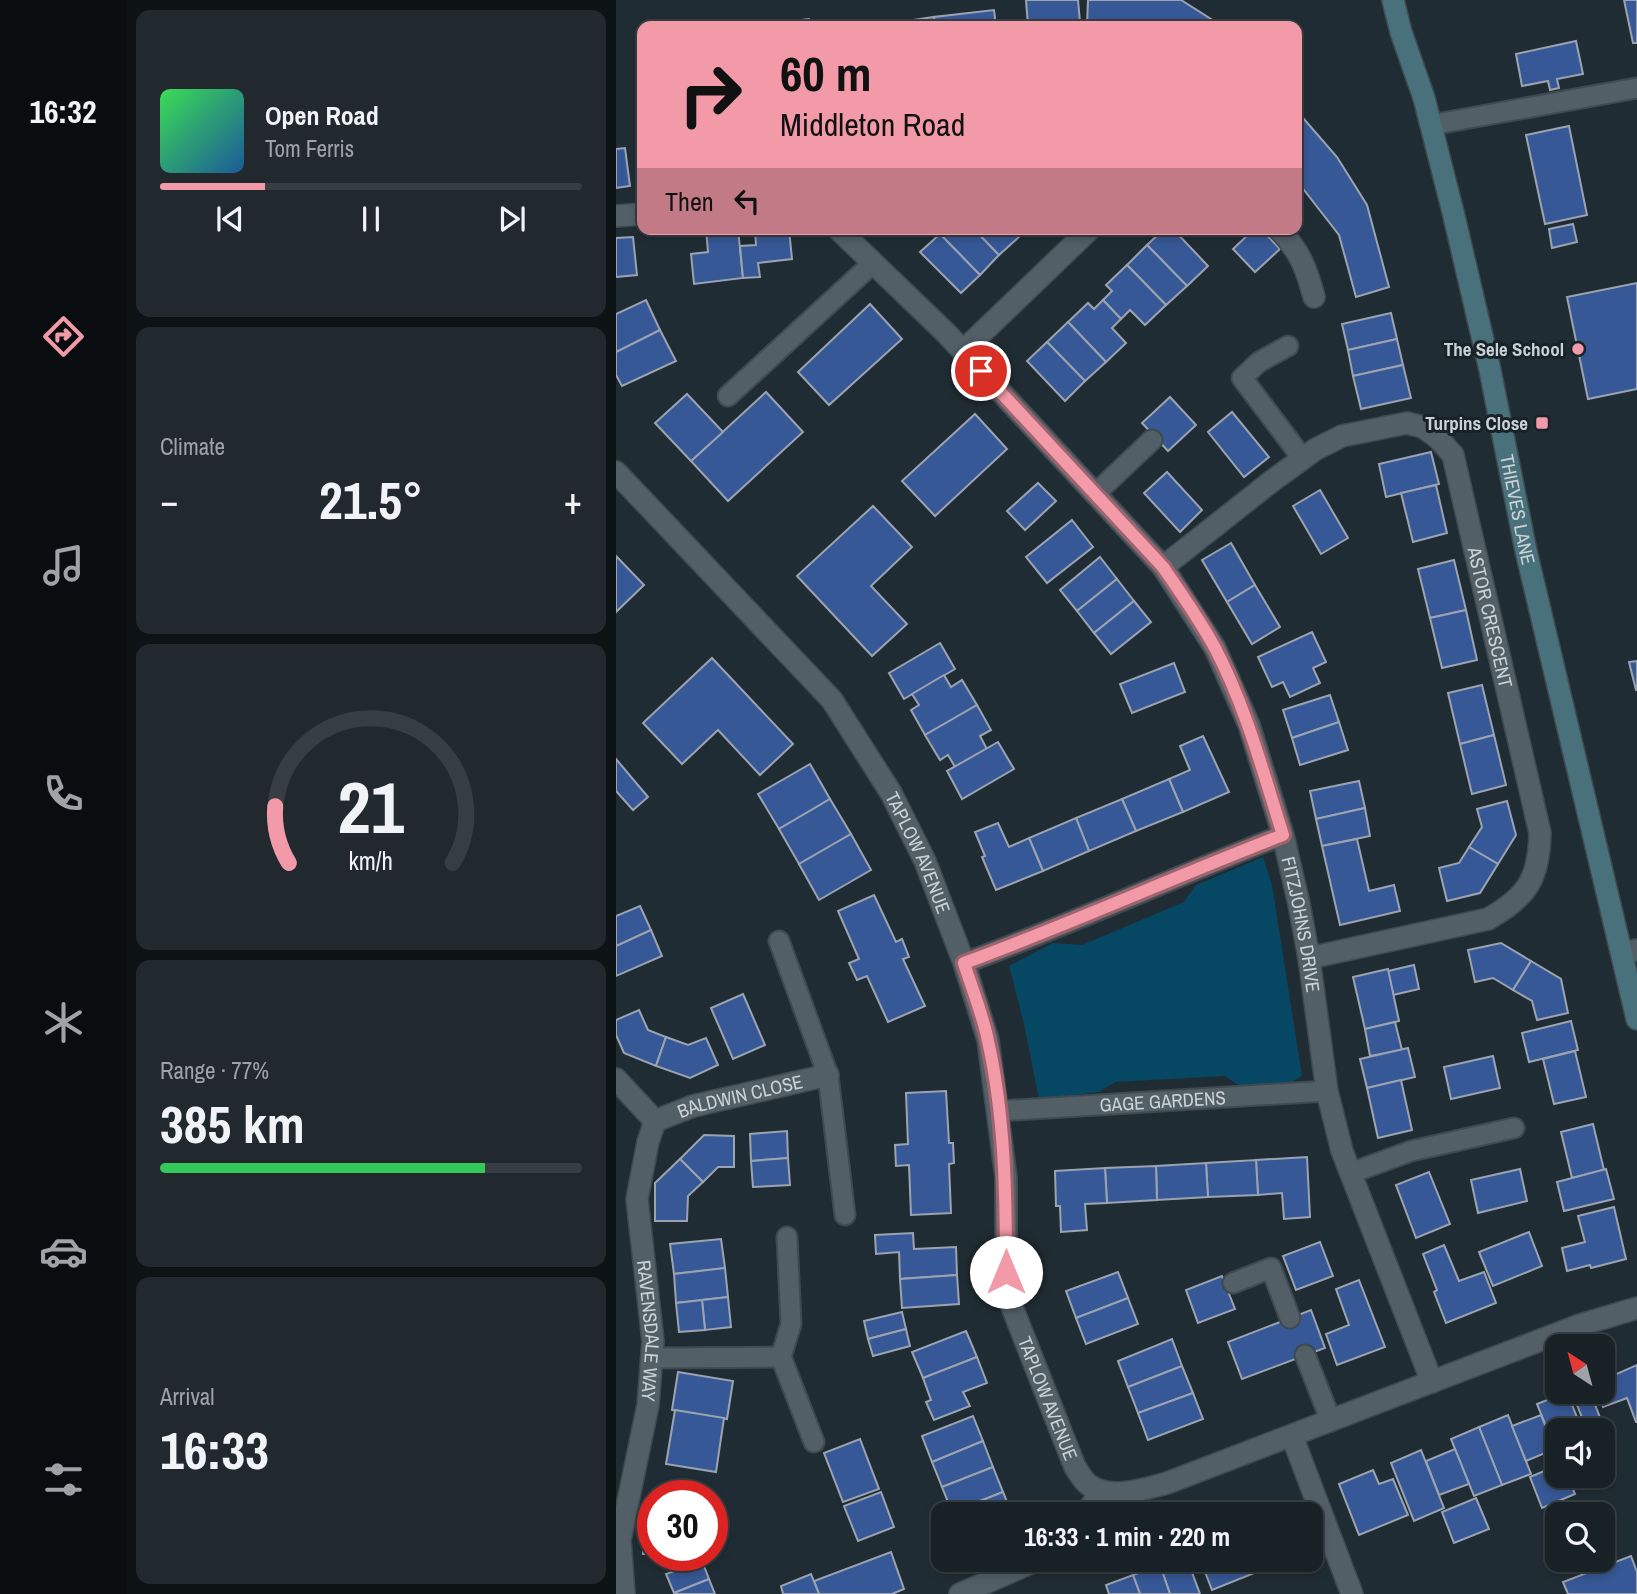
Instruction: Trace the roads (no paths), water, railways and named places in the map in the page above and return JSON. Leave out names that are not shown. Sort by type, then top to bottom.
[{"type":"street","name":"THIEVES LANE","points":[[1393,0],[1431,125],[1490,370],[1526,551],[1630,952],[1637,1019]]},
{"type":"street","points":[[616,216],[637,214]]},
{"type":"street","name":"FITZJOHNS DRIVE","points":[[844,235],[963,351],[1163,567],[1215,649],[1248,724],[1283,835],[1309,958],[1333,1121],[1432,1382]]},
{"type":"street","points":[[963,351],[1084,235]]},
{"type":"street","points":[[1284,235],[1304,264],[1314,297]]},
{"type":"street","name":"ASTOR CRESCENT","points":[[1163,567],[1303,459],[1342,436],[1407,423],[1423,427],[1453,455],[1540,833],[1536,873],[1507,908],[1488,919],[1309,958]]},
{"type":"street","name":"TAPLOW AVENUE","points":[[616,472],[832,700],[891,793],[925,861],[964,963],[988,1040],[1006,1178],[1006,1272],[1012,1307],[1075,1467],[1089,1485],[1102,1491]]},
{"type":"street","name":"BALDWIN CLOSE","points":[[654,1121],[693,1106],[828,1075]]},
{"type":"street","points":[[616,1079],[654,1121]]},
{"type":"street","name":"RAVENSDALE WAY","points":[[624,1594],[620,1539],[648,1405],[652,1358],[653,1341],[637,1199],[654,1121]]},
{"type":"street","points":[[1094,1502],[1102,1491],[1120,1493],[1167,1483],[1580,1325],[1637,1308]]},
{"type":"street","points":[[1292,1436],[1352,1594]]},
{"type":"street","points":[[960,1594],[1011,1572]]},
{"type":"lane","points":[[1431,125],[1637,88]]},
{"type":"lane","points":[[728,396],[873,263]]},
{"type":"lane","points":[[1288,346],[1259,362],[1242,378],[1303,459]]},
{"type":"lane","points":[[1095,494],[1152,440]]},
{"type":"lane","points":[[964,963],[1027,940],[1206,864],[1283,835]]},
{"type":"lane","points":[[779,941],[828,1075],[845,1214]]},
{"type":"lane","name":"GAGE GARDENS","points":[[999,1111],[1327,1091]]},
{"type":"lane","points":[[1351,1173],[1411,1151],[1514,1128]]},
{"type":"lane","points":[[787,1237],[791,1324],[781,1357],[814,1442]]},
{"type":"lane","points":[[1233,1283],[1271,1268],[1290,1318]]},
{"type":"lane","points":[[1306,1355],[1331,1421]]},
{"type":"lane","points":[[652,1358],[781,1357]]},
{"type":"place","name":"The Sele School","points":[[1578,349]]},
{"type":"place","name":"Turpins Close","points":[[1542,423]]}]
